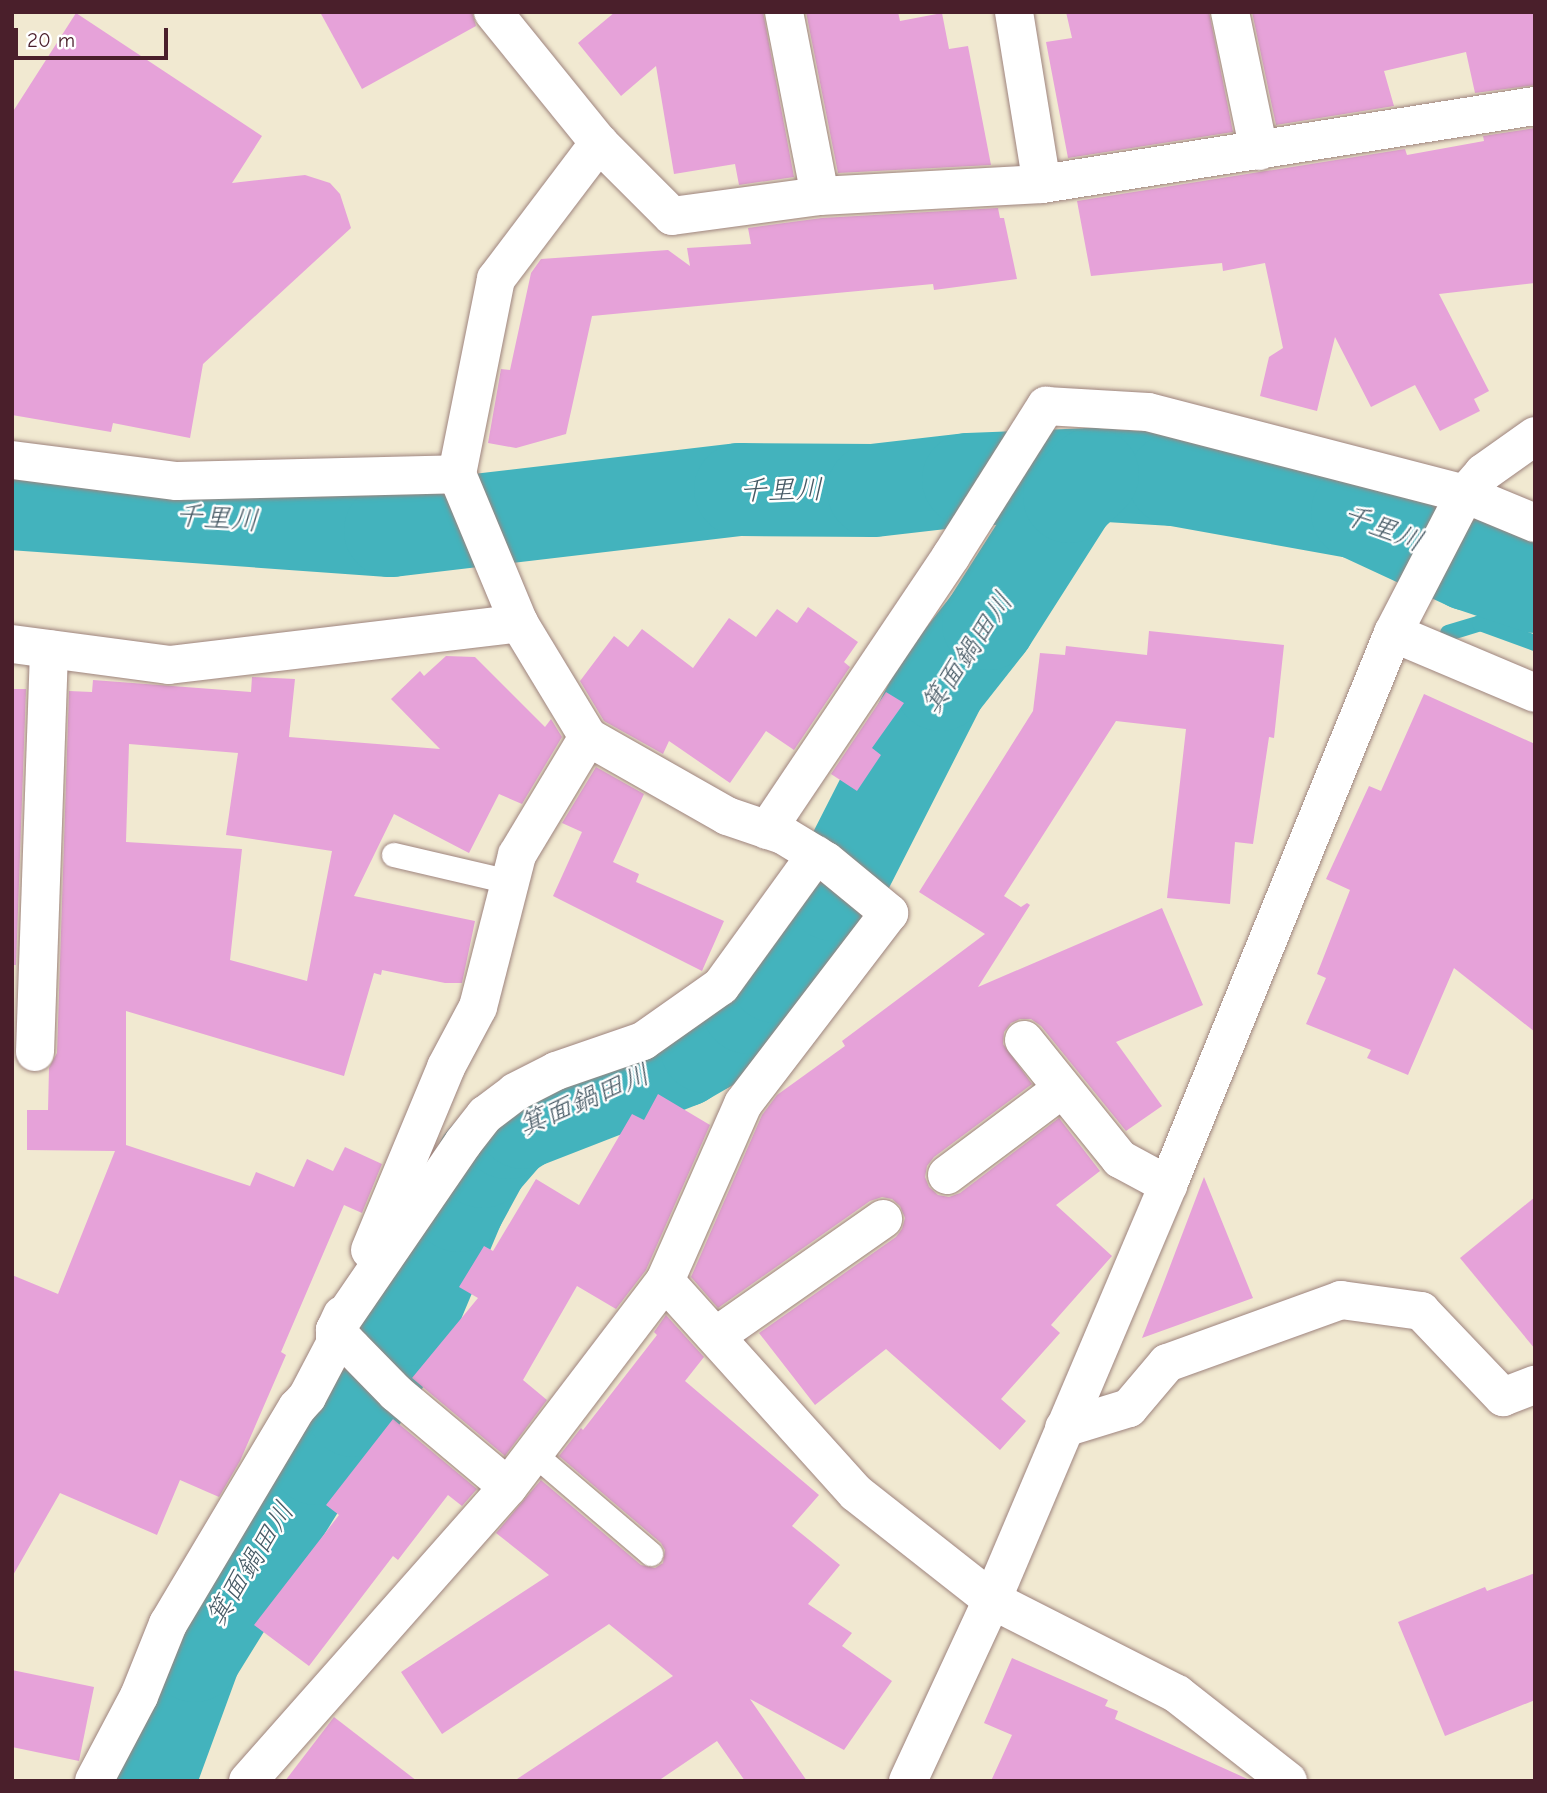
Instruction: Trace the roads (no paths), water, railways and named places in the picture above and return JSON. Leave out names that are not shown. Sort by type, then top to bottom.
[{"type":"street","points":[[493,12],[599,143],[672,216],[820,196],[1042,184],[1535,106]]},
{"type":"street","points":[[784,12],[820,196]]},
{"type":"street","points":[[1014,12],[1042,184]]},
{"type":"street","points":[[1230,12],[1259,151]]},
{"type":"street","points":[[248,1781],[508,1488],[664,1282],[743,1104],[889,913],[821,858],[783,835],[727,816],[588,737],[519,623],[457,474],[496,279],[599,143]]},
{"type":"street","points":[[767,830],[951,555],[1046,406],[1148,412],[1535,523]]},
{"type":"street","points":[[908,1781],[992,1600],[1168,1185],[1396,627],[1461,502],[1483,473],[1535,436]]},
{"type":"street","points":[[12,460],[177,481],[457,474]]},
{"type":"street","points":[[35,1052],[30,646],[169,665],[519,623]]},
{"type":"street","points":[[1396,627],[1535,693]]},
{"type":"street","points":[[344,1339],[446,1067],[478,1007],[517,855],[588,737]]},
{"type":"street","points":[[93,1781],[139,1696],[167,1624],[297,1408],[307,1397],[334,1344],[344,1339],[463,1143],[485,1115],[500,1101],[538,1078],[643,1041],[721,986],[821,858]]},
{"type":"street","points":[[1024,1040],[1121,1159],[1168,1185]]},
{"type":"street","points":[[947,1175],[1062,1089]]},
{"type":"street","points":[[716,1336],[883,1219]]},
{"type":"street","points":[[664,1282],[716,1336],[856,1493],[992,1600],[1177,1694],[1288,1781]]},
{"type":"street","points":[[1064,1428],[1129,1408],[1167,1363],[1341,1300],[1421,1311],[1503,1397],[1535,1385]]},
{"type":"street","points":[[344,1339],[396,1393],[508,1488]]},
{"type":"lane","points":[[394,855],[509,882]]},
{"type":"lane","points":[[534,1454],[651,1554]]},
{"type":"waterway","name":"千里川","points":[[12,503],[390,530],[740,489],[873,490],[968,479],[1092,474],[1174,479],[1357,512],[1469,564],[1535,586]]},
{"type":"waterway","name":"箕面鍋田川","points":[[148,1781],[194,1655],[316,1458],[353,1410],[410,1319],[458,1205],[482,1161],[507,1132],[523,1122],[682,1060],[706,1046],[748,1007],[775,976],[833,894],[940,684],[988,623],[1069,496],[1092,474]]},
{"type":"waterway","points":[[1448,633],[1480,623],[1535,643]]}]
